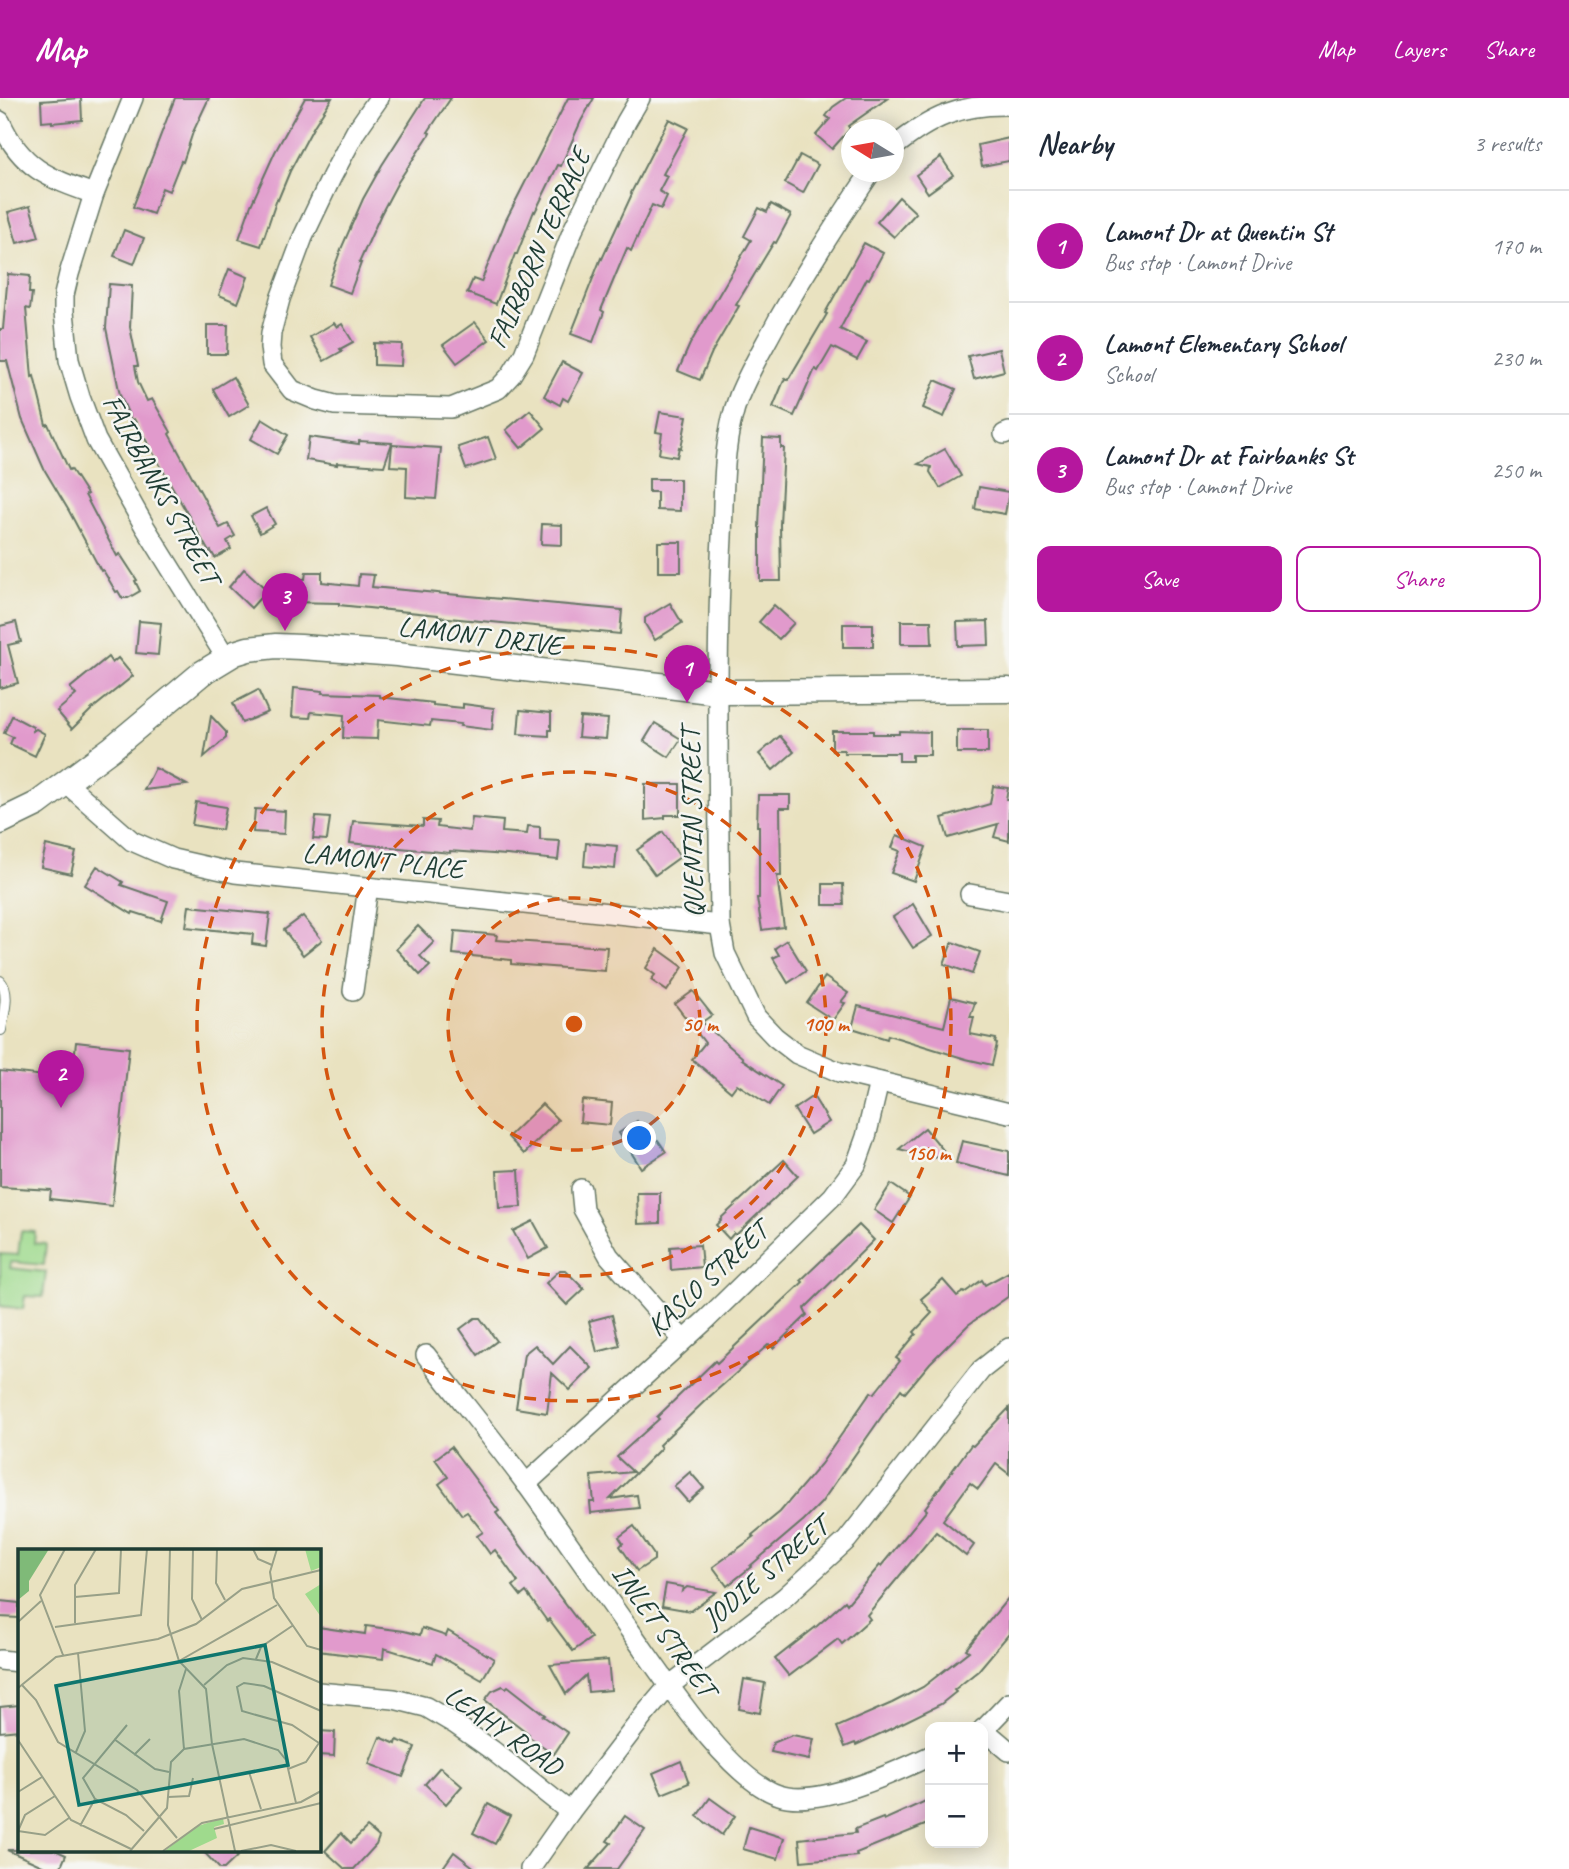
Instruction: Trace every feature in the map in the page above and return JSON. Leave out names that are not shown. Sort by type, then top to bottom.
[{"type":"street","name":"FAIRBANKS STREET","points":[[134,98],[94,194],[64,295],[69,360],[96,440],[145,527],[227,659]]},
{"type":"street","name":"FAIRBORN TERRACE","points":[[380,98],[350,142],[303,237],[280,299],[271,333],[272,364],[292,390],[326,402],[385,407],[451,408],[498,389],[524,354],[572,230],[640,98]]},
{"type":"street","points":[[904,139],[946,114],[966,108],[1009,104]]},
{"type":"street","points":[[0,121],[6,134],[32,166],[47,176],[94,194]]},
{"type":"street","name":"QUENTIN STREET","points":[[864,182],[804,273],[759,355],[733,416],[725,468],[720,564],[720,925],[725,953],[756,1017],[775,1037],[797,1054],[839,1072],[1009,1113]]},
{"type":"street","name":"LAMONT DRIVE","points":[[0,821],[37,804],[111,749],[202,673],[248,649],[301,646],[397,654],[718,692],[1009,690]]},
{"type":"street","name":"LAMONT PLACE","points":[[66,783],[132,841],[173,859],[235,873],[720,925]]},
{"type":"street","points":[[353,991],[368,887]]},
{"type":"street","points":[[970,894],[1009,901]]},
{"type":"street","name":"KASLO STREET","points":[[526,1484],[683,1340],[833,1196],[856,1165],[866,1137],[879,1082]]},
{"type":"street","points":[[581,1189],[583,1209],[610,1256],[683,1340]]},
{"type":"street","name":"JODIE STREET","points":[[530,1869],[645,1713],[669,1686],[785,1597],[847,1540],[981,1370],[1009,1348]]},
{"type":"street","name":"INLET STREET","points":[[426,1354],[526,1484],[669,1686],[718,1747],[759,1786],[778,1796],[822,1796],[859,1785],[925,1758]]},
{"type":"street","points":[[0,1660],[18,1662]]},
{"type":"street","name":"LEAHY ROAD","points":[[320,1692],[394,1699],[426,1707],[492,1750],[570,1812]]},
{"type":"street","points":[[988,1725],[1009,1703]]},
{"type":"street","points":[[988,1734],[1009,1751]]},
{"type":"lane","points":[[0,981],[4,985],[6,995],[1,1030]]},
{"type":"green space","points":[[21,1231],[35,1232],[34,1243],[46,1244],[44,1265],[11,1262],[10,1268],[46,1272],[43,1297],[25,1296],[23,1309],[0,1306],[0,1254],[18,1255]]},
{"type":"building","points":[[81,98],[82,120],[42,122],[41,101]]},
{"type":"building","points":[[175,98],[209,98],[169,191],[162,188],[153,214],[133,207]]},
{"type":"building","points":[[305,98],[332,98],[290,171],[261,246],[239,239],[275,152]]},
{"type":"building","points":[[425,98],[451,98],[428,132],[429,135],[381,214],[359,263],[350,293],[328,285],[363,199]]},
{"type":"building","points":[[568,98],[594,98],[561,166],[558,165],[534,211],[496,304],[467,293],[473,279],[481,282],[506,220]]},
{"type":"building","points":[[846,98],[888,98],[858,119],[841,119],[841,139],[832,149],[816,135],[830,119],[826,116]]},
{"type":"building","points":[[669,119],[688,128],[663,174],[667,176],[659,191],[667,196],[661,209],[652,205],[631,251],[627,248],[601,310],[604,312],[593,342],[571,334],[601,258]]},
{"type":"building","points":[[1009,138],[1009,161],[982,166],[978,145]]},
{"type":"building","points":[[800,155],[818,165],[803,193],[785,183]]},
{"type":"building","points":[[941,157],[953,175],[928,193],[916,175]]},
{"type":"building","points":[[899,197],[916,213],[894,237],[877,222]]},
{"type":"building","points":[[771,204],[791,215],[736,305],[739,306],[712,352],[700,380],[678,371],[690,344],[751,240],[744,236],[759,208],[767,212]]},
{"type":"building","points":[[30,206],[39,237],[17,243],[8,212]]},
{"type":"building","points":[[124,230],[144,238],[134,264],[114,256]]},
{"type":"building","points":[[864,243],[883,253],[840,329],[867,342],[857,360],[832,347],[818,371],[815,369],[794,416],[773,407],[785,378],[788,380],[827,314],[825,313]]},
{"type":"building","points":[[229,269],[248,277],[238,303],[219,295]]},
{"type":"building","points":[[8,274],[30,276],[30,309],[26,308],[32,377],[34,376],[46,425],[48,424],[69,470],[71,469],[87,494],[85,495],[117,556],[120,554],[137,580],[135,581],[140,591],[128,598],[122,598],[118,591],[116,592],[103,570],[101,571],[44,469],[22,419],[7,361],[0,361],[0,329],[3,329]]},
{"type":"building","points":[[109,284],[132,286],[130,327],[138,366],[135,366],[138,382],[147,401],[152,399],[171,432],[169,434],[220,528],[228,524],[235,536],[227,541],[231,549],[215,558],[211,551],[209,552],[134,419],[131,420],[120,395],[106,328]]},
{"type":"building","points":[[475,322],[489,340],[457,363],[443,345]]},
{"type":"building","points":[[334,323],[337,327],[342,324],[353,342],[324,361],[310,337]]},
{"type":"building","points":[[207,325],[228,325],[227,354],[207,354]]},
{"type":"building","points":[[374,343],[402,344],[401,366],[374,365]]},
{"type":"building","points":[[999,349],[1004,371],[974,379],[968,356]]},
{"type":"building","points":[[562,362],[583,373],[568,401],[563,398],[560,405],[544,396]]},
{"type":"building","points":[[233,377],[249,405],[229,417],[213,389]]},
{"type":"building","points":[[935,380],[956,389],[944,417],[923,408]]},
{"type":"building","points":[[530,410],[545,428],[521,448],[506,430]]},
{"type":"building","points":[[660,412],[687,416],[677,457],[659,454],[662,433],[656,432]]},
{"type":"building","points":[[262,419],[288,435],[277,454],[251,439]]},
{"type":"building","points":[[309,437],[359,444],[359,441],[392,443],[384,466],[337,465],[306,460]]},
{"type":"building","points":[[488,437],[496,459],[466,469],[458,447]]},
{"type":"building","points":[[763,438],[781,439],[781,448],[784,448],[780,524],[781,581],[760,581],[759,527]]},
{"type":"building","points":[[392,445],[441,448],[436,499],[406,497],[407,467],[390,466]]},
{"type":"building","points":[[945,449],[961,476],[940,488],[930,472],[931,467],[918,464]]},
{"type":"building","points":[[649,479],[680,479],[680,511],[657,510],[657,492],[649,492]]},
{"type":"building","points":[[979,487],[1009,492],[1005,514],[975,509]]},
{"type":"building","points":[[266,508],[275,524],[260,533],[251,516]]},
{"type":"building","points":[[542,524],[562,525],[562,545],[541,544]]},
{"type":"building","points":[[658,542],[681,542],[681,572],[658,572]]},
{"type":"building","points":[[244,569],[267,590],[251,608],[229,587]]},
{"type":"building","points":[[306,572],[322,572],[322,582],[358,586],[359,574],[374,575],[372,587],[622,610],[620,634],[438,617],[339,603],[288,602],[289,578],[305,579]]},
{"type":"building","points":[[670,603],[682,623],[655,640],[645,624],[645,618]]},
{"type":"building","points":[[774,605],[794,623],[779,639],[759,622]]},
{"type":"building","points":[[139,621],[161,623],[158,655],[136,653]]},
{"type":"building","points":[[901,621],[931,621],[932,644],[901,644]]},
{"type":"building","points":[[988,621],[989,645],[958,646],[957,622]]},
{"type":"building","points":[[16,622],[21,642],[8,645],[18,683],[0,688],[0,626]]},
{"type":"building","points":[[843,624],[873,624],[873,647],[843,647]]},
{"type":"building","points":[[108,657],[112,663],[118,658],[133,676],[72,729],[57,711],[76,695],[70,688]]},
{"type":"building","points":[[294,688],[323,691],[322,693],[380,695],[463,708],[463,704],[494,708],[492,730],[431,721],[430,726],[378,720],[377,739],[343,738],[344,715],[311,712],[310,718],[292,717]]},
{"type":"building","points":[[258,690],[268,712],[242,723],[233,703]]},
{"type":"building","points":[[520,710],[551,713],[549,736],[518,734]]},
{"type":"building","points":[[12,716],[33,727],[33,731],[36,729],[45,734],[35,756],[10,744],[13,737],[4,733]]},
{"type":"building","points":[[211,716],[226,732],[226,738],[204,757]]},
{"type":"building","points":[[580,717],[608,719],[606,739],[578,737]]},
{"type":"building","points":[[655,723],[681,739],[669,757],[644,741]]},
{"type":"building","points":[[957,730],[988,730],[988,753],[957,753]]},
{"type":"building","points":[[832,731],[873,731],[873,734],[930,732],[930,755],[912,755],[912,761],[899,761],[899,753],[844,753],[844,750],[832,750]]},
{"type":"building","points":[[780,736],[794,752],[773,770],[759,754]]},
{"type":"building","points":[[155,768],[187,785],[144,790]]},
{"type":"building","points":[[645,784],[680,784],[680,815],[665,815],[665,818],[645,820]]},
{"type":"building","points":[[993,786],[1008,788],[1006,799],[1009,799],[1009,841],[994,837],[998,824],[948,838],[942,818],[990,804]]},
{"type":"building","points":[[758,795],[790,795],[790,808],[780,808],[781,876],[777,876],[784,927],[762,930],[757,898]]},
{"type":"building","points":[[196,802],[226,807],[222,830],[192,825]]},
{"type":"building","points":[[255,809],[285,811],[284,834],[253,832]]},
{"type":"building","points":[[316,817],[330,818],[327,840],[313,839]]},
{"type":"building","points":[[472,818],[503,821],[502,832],[527,834],[528,826],[540,827],[540,840],[560,841],[558,860],[350,843],[353,821],[423,826],[423,820],[438,821],[437,827],[470,831]]},
{"type":"building","points":[[663,832],[680,857],[655,875],[637,850]]},
{"type":"building","points":[[897,835],[926,847],[914,881],[891,873],[900,851],[892,848]]},
{"type":"building","points":[[586,843],[617,846],[615,869],[584,866]]},
{"type":"building","points":[[46,845],[76,852],[71,874],[41,867]]},
{"type":"building","points":[[97,866],[123,882],[121,885],[168,901],[161,921],[133,912],[132,914],[85,885]]},
{"type":"building","points":[[823,884],[843,884],[844,905],[823,905]]},
{"type":"building","points":[[913,904],[932,936],[913,948],[893,917]]},
{"type":"building","points":[[189,906],[270,914],[266,946],[252,944],[253,934],[186,927]]},
{"type":"building","points":[[303,916],[322,940],[303,955],[284,930]]},
{"type":"building","points":[[418,926],[434,942],[420,956],[430,966],[420,975],[396,949]]},
{"type":"building","points":[[455,931],[497,935],[496,940],[607,947],[605,971],[511,964],[511,960],[453,954]]},
{"type":"building","points":[[787,940],[806,971],[788,983],[773,958],[779,955],[775,948]]},
{"type":"building","points":[[952,942],[980,952],[972,974],[944,964]]},
{"type":"building","points":[[658,949],[683,967],[667,991],[651,980],[655,975],[646,968]]},
{"type":"building","points":[[825,977],[848,993],[841,1002],[845,1003],[833,1020],[807,1003]]},
{"type":"building","points":[[693,991],[712,1015],[702,1022],[742,1059],[782,1086],[769,1105],[737,1084],[731,1092],[692,1059],[705,1043],[675,1004]]},
{"type":"building","points":[[951,997],[975,1003],[970,1017],[974,1017],[970,1034],[996,1039],[992,1065],[888,1035],[887,1039],[852,1028],[858,1006],[944,1027]]},
{"type":"building","points":[[76,1042],[129,1048],[112,1206],[50,1199],[51,1190],[0,1187],[0,1071],[72,1079]]},
{"type":"building","points":[[813,1096],[829,1122],[810,1134],[794,1109]]},
{"type":"building","points":[[582,1100],[612,1103],[610,1125],[580,1122]]},
{"type":"building","points":[[542,1104],[558,1120],[524,1154],[508,1137]]},
{"type":"building","points":[[637,1121],[651,1144],[658,1140],[666,1152],[641,1168],[619,1133]]},
{"type":"building","points":[[925,1128],[944,1151],[935,1158],[899,1149]]},
{"type":"building","points":[[962,1141],[1009,1151],[1009,1176],[956,1163]]},
{"type":"building","points":[[784,1160],[798,1176],[729,1239],[716,1225],[720,1219]]},
{"type":"building","points":[[519,1170],[521,1207],[499,1208],[497,1171]]},
{"type":"building","points":[[891,1184],[910,1197],[893,1223],[874,1210]]},
{"type":"building","points":[[637,1193],[660,1193],[660,1223],[638,1224]]},
{"type":"building","points":[[533,1221],[548,1248],[528,1259],[513,1231]]},
{"type":"building","points":[[859,1225],[874,1240],[804,1309],[807,1315],[773,1348],[769,1344],[708,1398],[659,1445],[661,1448],[610,1499],[637,1495],[639,1508],[591,1513],[590,1502],[594,1502],[591,1476],[633,1472],[617,1457],[659,1419],[657,1417],[715,1361],[717,1363],[803,1282],[801,1280]]},
{"type":"building","points":[[700,1245],[702,1267],[671,1270],[670,1247]]},
{"type":"building","points":[[560,1270],[565,1270],[584,1289],[567,1305],[546,1283]]},
{"type":"building","points":[[1009,1272],[1009,1296],[968,1325],[905,1393],[901,1389],[821,1503],[727,1586],[713,1567],[754,1537],[752,1535],[780,1512],[821,1464],[871,1392],[874,1394],[900,1361],[896,1358],[916,1334],[914,1332],[932,1313],[921,1299],[943,1280],[957,1296],[982,1280],[985,1285]]},
{"type":"building","points":[[612,1315],[620,1346],[597,1352],[589,1321]]},
{"type":"building","points":[[475,1318],[480,1318],[497,1341],[478,1355],[460,1329]]},
{"type":"building","points":[[535,1345],[553,1364],[570,1346],[592,1368],[570,1390],[552,1373],[547,1413],[516,1408],[524,1354]]},
{"type":"building","points":[[1009,1408],[1009,1474],[996,1464],[978,1489],[970,1483],[943,1520],[974,1545],[966,1556],[936,1532],[867,1615],[870,1619],[842,1644],[838,1639],[789,1676],[775,1659],[845,1601],[847,1604],[927,1510],[925,1508],[971,1445],[973,1446]]},
{"type":"building","points":[[451,1447],[499,1511],[496,1513],[591,1638],[573,1651],[526,1592],[521,1596],[513,1586],[518,1582],[495,1550],[490,1554],[477,1536],[483,1532],[467,1512],[462,1515],[439,1484],[448,1477],[435,1459]]},
{"type":"building","points":[[690,1472],[704,1488],[688,1502],[674,1486]]},
{"type":"building","points":[[634,1526],[654,1555],[654,1560],[637,1571],[620,1546],[623,1543],[619,1537]]},
{"type":"building","points":[[666,1584],[683,1587],[682,1591],[687,1587],[716,1592],[690,1611],[662,1606]]},
{"type":"building","points":[[1009,1597],[1009,1634],[978,1671],[954,1690],[956,1692],[941,1704],[856,1745],[855,1743],[845,1747],[837,1727],[923,1687],[969,1651],[966,1649]]},
{"type":"building","points":[[0,1601],[18,1603],[18,1618],[0,1617]]},
{"type":"building","points":[[366,1626],[420,1635],[422,1628],[446,1636],[448,1631],[494,1659],[482,1680],[436,1654],[433,1663],[384,1648],[383,1659],[320,1651],[320,1627],[365,1634]]},
{"type":"building","points":[[608,1660],[611,1690],[588,1692],[586,1675],[566,1694],[550,1665]]},
{"type":"building","points":[[744,1679],[765,1683],[760,1713],[739,1709]]},
{"type":"building","points":[[508,1686],[568,1733],[554,1754],[485,1700],[492,1691]]},
{"type":"building","points":[[18,1705],[18,1730],[0,1732],[0,1707]]},
{"type":"building","points":[[320,1731],[335,1732],[334,1756],[320,1755]]},
{"type":"building","points":[[792,1735],[814,1739],[809,1760],[771,1752],[773,1743]]},
{"type":"building","points":[[380,1737],[396,1744],[397,1740],[415,1747],[403,1777],[369,1764]]},
{"type":"building","points":[[681,1761],[689,1783],[662,1794],[653,1773]]},
{"type":"building","points":[[440,1767],[462,1786],[446,1804],[425,1784]]},
{"type":"building","points":[[710,1798],[735,1816],[722,1835],[697,1816]]},
{"type":"building","points":[[925,1801],[925,1825],[856,1853],[857,1856],[801,1861],[799,1839],[856,1833],[855,1829],[883,1818],[884,1820]]},
{"type":"building","points":[[488,1804],[510,1816],[495,1844],[473,1833]]},
{"type":"building","points":[[625,1816],[645,1830],[617,1869],[588,1869],[611,1843],[607,1841]]},
{"type":"building","points":[[367,1827],[379,1837],[376,1845],[354,1869],[345,1869],[325,1851],[341,1833],[351,1843]]},
{"type":"building","points":[[749,1827],[784,1838],[778,1859],[743,1849]]},
{"type":"building","points":[[7,1850],[59,1852],[66,1855],[60,1869],[49,1869]]},
{"type":"building","points":[[204,1852],[242,1852],[224,1869],[220,1869]]},
{"type":"building","points":[[454,1852],[476,1869],[442,1869]]},
{"type":"place","name":"Lamont Dr at Fairbanks St","points":[[285,631]]},
{"type":"place","name":"Lamont Dr at Quentin St","points":[[687,703]]},
{"type":"place","name":"Lamont Elementary School","points":[[61,1108]]}]
